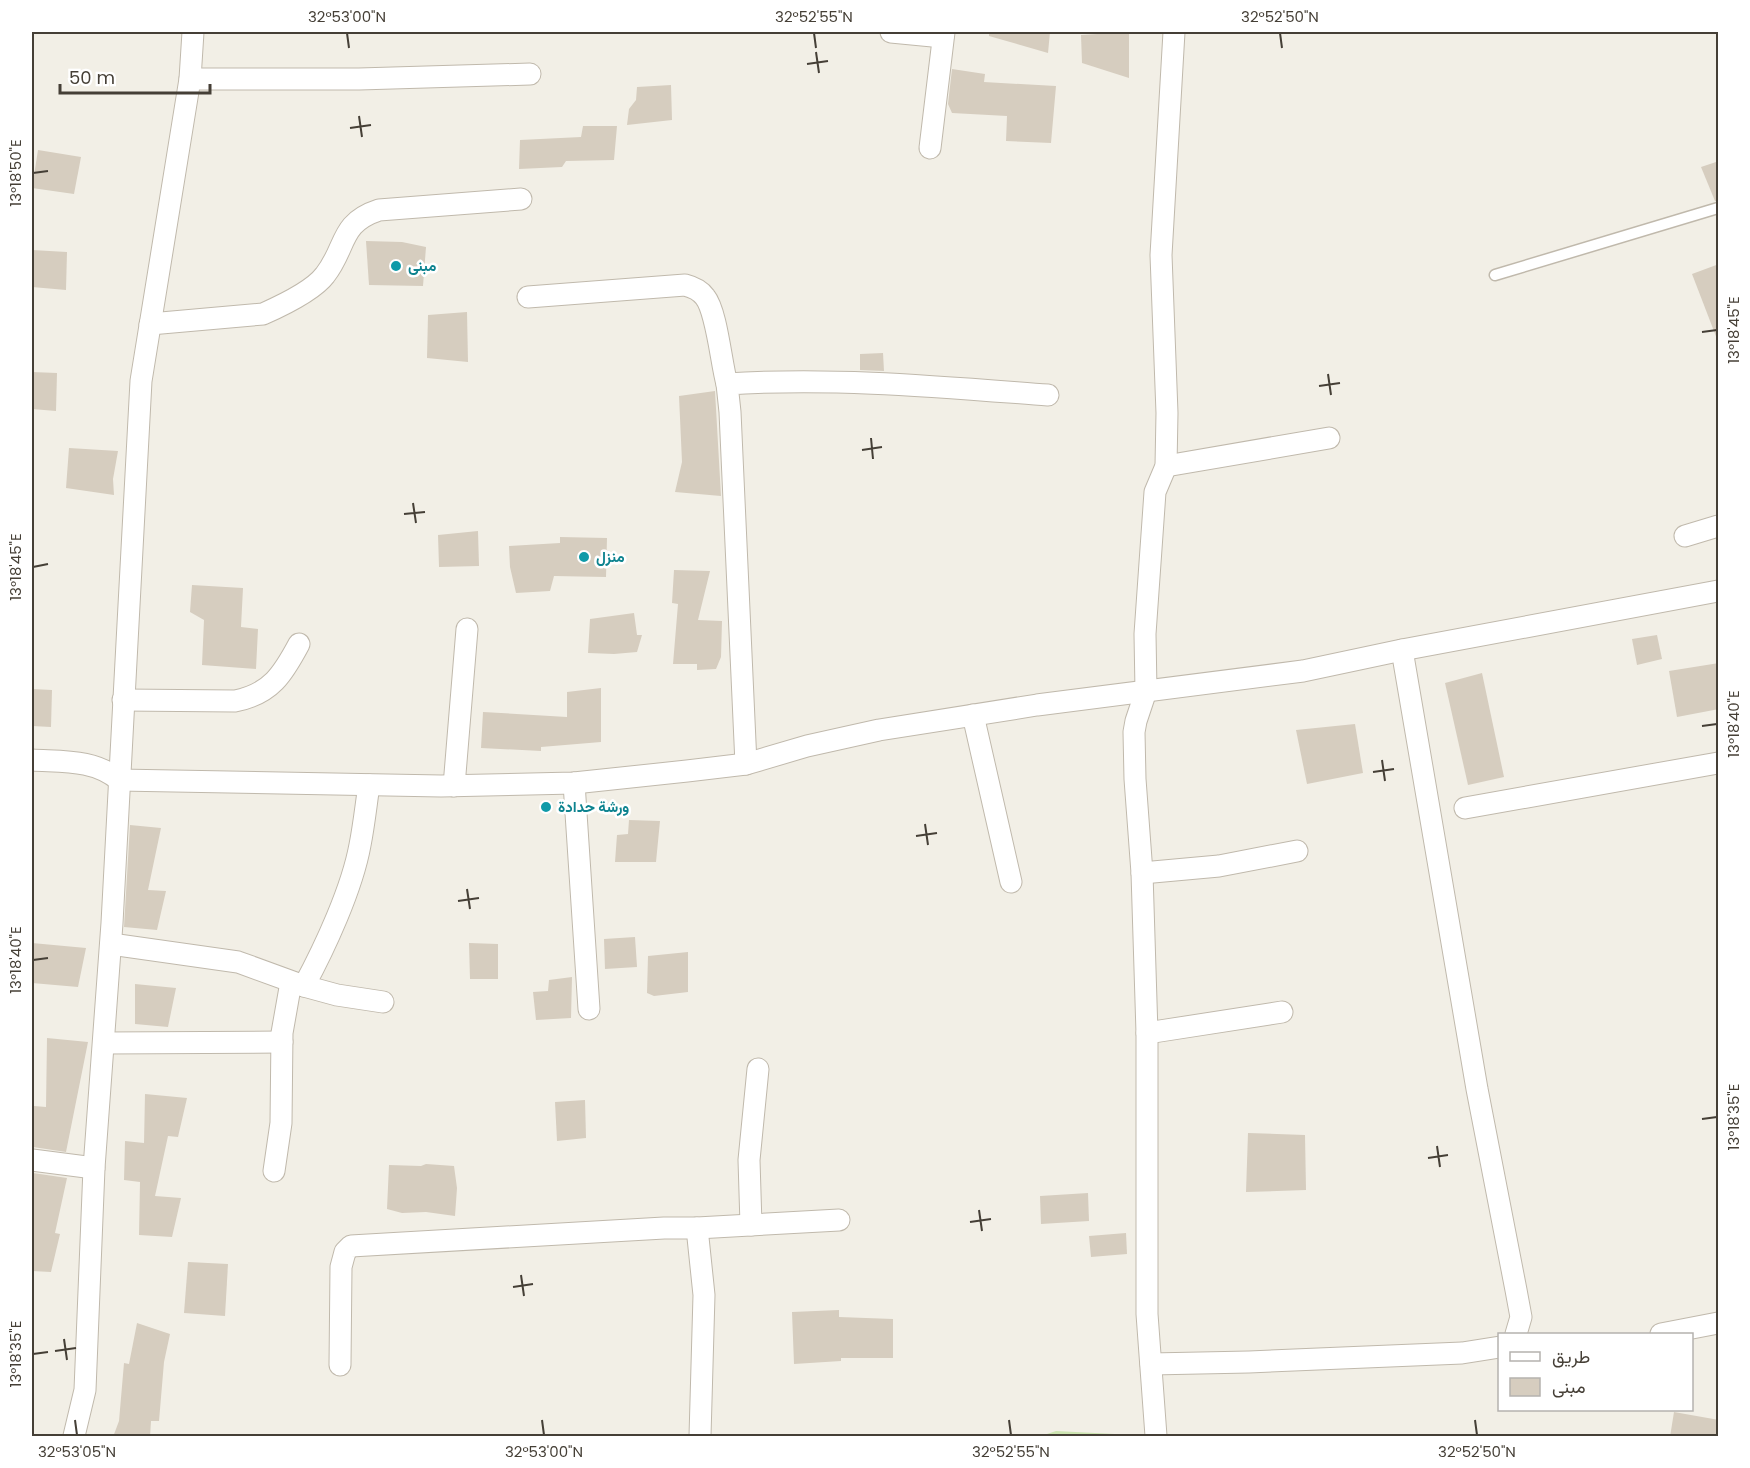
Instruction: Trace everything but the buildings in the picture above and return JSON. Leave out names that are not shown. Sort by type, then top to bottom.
[{"type":"street","points":[[74,1437],[85,1390],[94,1168],[111,944],[141,381],[190,79],[193,32]]},
{"type":"street","points":[[891,32],[943,34],[930,148]]},
{"type":"street","points":[[1156,1437],[1147,1314],[1147,1033],[1142,873],[1134,732],[1146,691],[1145,634],[1155,492],[1166,466],[1167,413],[1161,255],[1174,32]]},
{"type":"street","points":[[190,79],[359,79],[530,74]]},
{"type":"street","points":[[150,324],[263,314],[278,307],[324,276],[347,232],[364,215],[379,210],[521,199]]},
{"type":"street","points":[[528,297],[685,285],[699,290],[709,303],[727,384],[746,764]]},
{"type":"street","points":[[727,384],[768,381],[917,385],[1048,395]]},
{"type":"street","points":[[1166,466],[1329,438]]},
{"type":"street","points":[[1685,536],[1719,526]]},
{"type":"street","points":[[32,760],[88,764],[107,770],[119,780],[454,786],[574,783],[746,764],[807,746],[879,730],[973,715],[1304,671],[1402,650],[1719,591]]},
{"type":"street","points":[[454,786],[467,629]]},
{"type":"street","points":[[123,700],[235,701],[244,699],[272,686],[287,666],[299,644]]},
{"type":"street","points":[[1402,650],[1473,1066],[1521,1317],[1517,1333]]},
{"type":"street","points":[[973,715],[1011,882]]},
{"type":"street","points":[[1465,808],[1719,763]]},
{"type":"street","points":[[574,783],[589,1009]]},
{"type":"street","points":[[274,1171],[281,1123],[282,1042],[297,984],[328,936],[349,882],[360,847],[369,785]]},
{"type":"street","points":[[1142,873],[1219,866],[1297,851]]},
{"type":"street","points":[[111,944],[238,962],[297,984],[338,995],[383,1002]]},
{"type":"street","points":[[1147,1033],[1282,1012]]},
{"type":"street","points":[[104,1043],[282,1042]]},
{"type":"street","points":[[751,1225],[749,1161],[758,1069]]},
{"type":"street","points":[[32,1160],[94,1168]]},
{"type":"street","points":[[340,1365],[341,1267],[345,1252],[351,1246],[840,1220]]},
{"type":"street","points":[[697,1228],[704,1295],[700,1437]]},
{"type":"street","points":[[1671,1333],[1719,1323]]},
{"type":"street","points":[[1151,1364],[1462,1353],[1498,1347]]},
{"type":"lane","points":[[1495,275],[1719,208]]},
{"type":"green space","points":[[1056,1431],[1134,1435],[1134,1436],[1041,1436]]},
{"type":"place","name":"مبنى","points":[[396,266]]},
{"type":"place","name":"منزل","points":[[584,557]]},
{"type":"place","name":"ورشة حدادة","points":[[546,807]]}]
